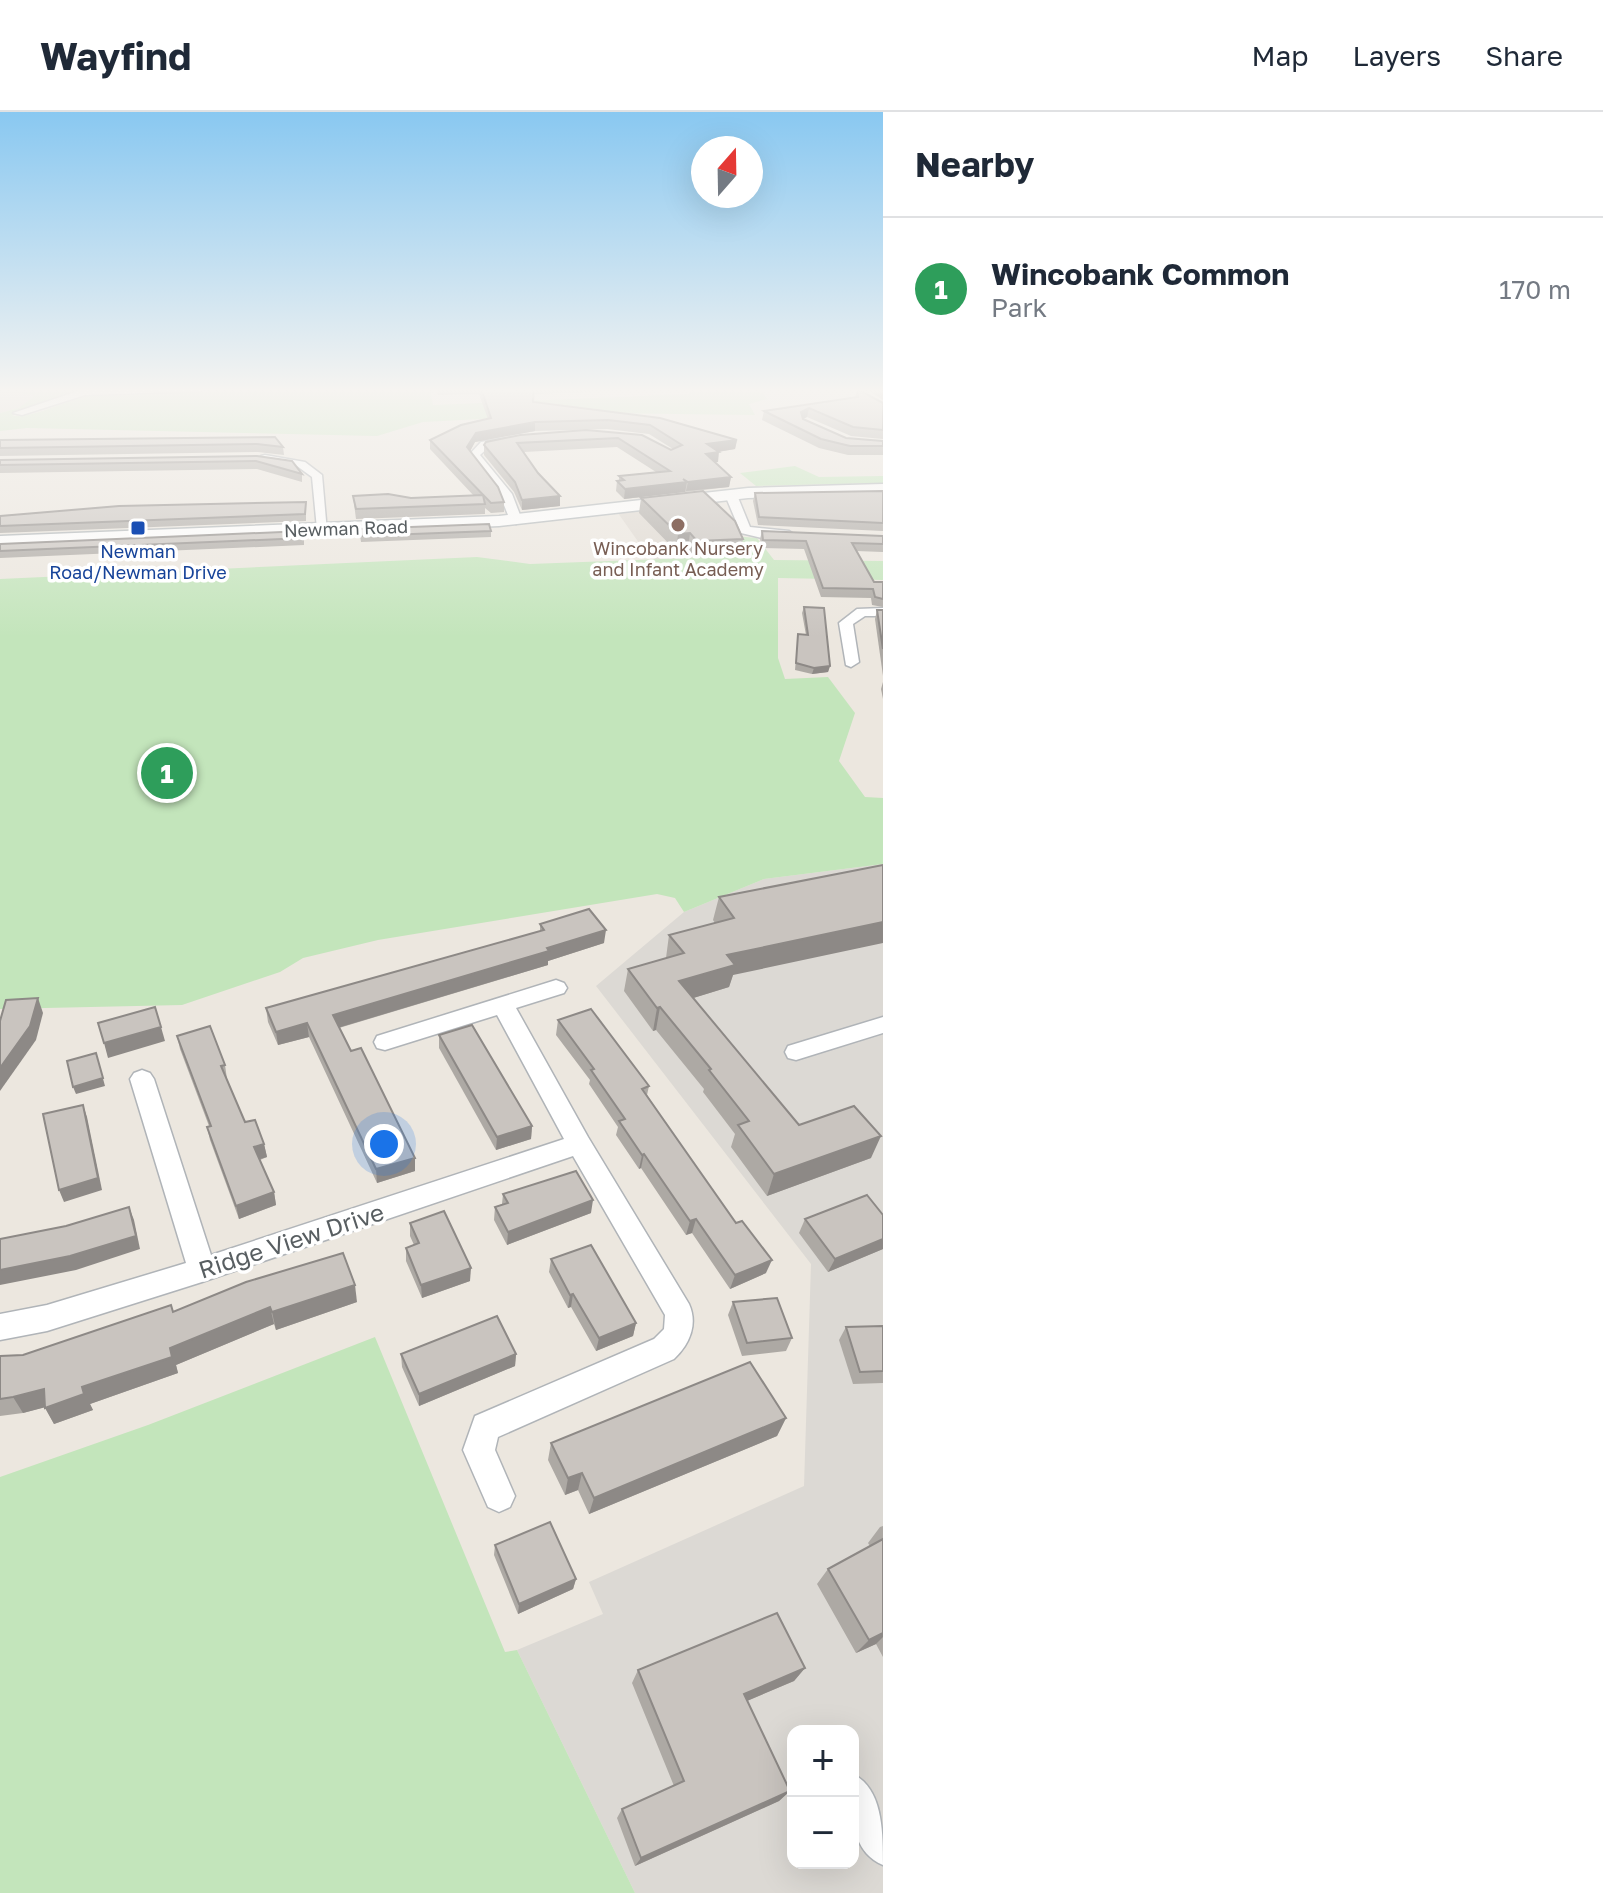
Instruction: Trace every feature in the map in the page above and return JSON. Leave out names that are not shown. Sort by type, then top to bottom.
[{"type":"street","points":[[314,471],[318,477],[323,529]]},
{"type":"street","points":[[487,471],[506,494],[516,520]]},
{"type":"street","points":[[736,488],[741,527],[754,533],[808,535]]},
{"type":"street","name":"Newman Road","points":[[0,542],[516,520],[736,488],[883,489]]},
{"type":"street","points":[[851,662],[846,623],[862,612],[883,612]]},
{"type":"street","points":[[385,1042],[556,988]]},
{"type":"street","points":[[499,1496],[479,1450],[486,1427],[495,1420],[664,1349],[675,1340],[680,1328],[679,1313],[579,1144],[504,1006]]},
{"type":"street","points":[[796,1052],[883,1025]]},
{"type":"street","points":[[142,1079],[202,1270]]},
{"type":"street","name":"Ridge View Drive","points":[[0,1327],[47,1318],[202,1270],[579,1144]]},
{"type":"street","points":[[867,1803],[883,1846]]},
{"type":"shaded area","name":"Wincobank Nursery and Infant Academy","points":[[719,503],[743,556],[651,560],[618,513]]},
{"type":"shaded area","points":[[883,864],[883,1893],[635,1893],[517,1650],[603,1614],[589,1582],[804,1486],[811,1264],[596,986],[684,912],[764,879]]},
{"type":"green space","points":[[806,471],[819,477],[883,476],[883,483],[756,486],[740,473]]},
{"type":"green space","points":[[734,536],[757,538],[774,560],[883,561],[883,580],[778,578],[778,658],[785,679],[828,677],[855,713],[839,761],[865,797],[883,798],[883,864],[764,879],[684,912],[675,898],[657,894],[378,940],[303,958],[280,972],[182,1005],[0,1009],[0,579],[477,557],[530,564],[742,556]]},
{"type":"green space","points":[[375,1337],[505,1652],[517,1650],[635,1893],[0,1893],[0,1477],[148,1425]]},
{"type":"building","points":[[460,471],[486,471],[498,487],[504,502],[491,503]]},
{"type":"building","points":[[506,471],[537,471],[560,496],[522,500],[515,482]]},
{"type":"building","points":[[669,471],[725,471],[731,477],[688,482],[683,479],[687,482],[625,489],[617,481],[624,480],[619,476]]},
{"type":"building","points":[[703,491],[735,521],[743,539],[697,541],[690,533],[678,534],[641,498]]},
{"type":"building","points":[[883,491],[883,523],[759,517],[755,493]]},
{"type":"building","points":[[388,494],[411,498],[483,495],[485,504],[356,509],[353,496]]},
{"type":"building","points":[[306,502],[305,514],[0,526],[0,516],[119,506]]},
{"type":"building","points":[[489,524],[491,531],[361,536],[359,529]]},
{"type":"building","points":[[304,531],[304,538],[0,551],[0,544]]},
{"type":"building","points":[[762,531],[883,536],[883,544],[852,543],[874,582],[883,582],[883,599],[875,597],[873,589],[823,588],[806,541],[763,540]]},
{"type":"building","points":[[804,607],[824,608],[830,666],[814,668],[796,663],[798,634],[808,635]]},
{"type":"building","points":[[877,610],[883,610],[883,649]]},
{"type":"building","points":[[883,865],[883,922],[727,955],[735,965],[679,981],[799,1125],[854,1106],[881,1136],[774,1174],[738,1125],[749,1121],[711,1069],[660,1007],[657,1008],[628,969],[684,953],[669,935],[734,918],[719,897]]},
{"type":"building","points":[[589,909],[606,930],[547,948],[549,951],[333,1015],[351,1051],[361,1048],[415,1158],[376,1169],[307,1023],[276,1032],[266,1008],[544,930],[540,924]]},
{"type":"building","points":[[38,998],[30,1026],[0,1068],[0,1021],[6,1000]]},
{"type":"building","points":[[155,1007],[161,1027],[104,1043],[98,1023]]},
{"type":"building","points":[[591,1009],[649,1086],[642,1089],[736,1223],[742,1221],[772,1260],[735,1275],[696,1219],[690,1221],[642,1155],[619,1121],[625,1119],[591,1070],[594,1069],[558,1020]]},
{"type":"building","points":[[472,1025],[532,1126],[497,1137],[439,1035]]},
{"type":"building","points":[[210,1026],[225,1065],[221,1066],[245,1122],[255,1120],[264,1144],[254,1147],[274,1192],[236,1206],[207,1127],[211,1126],[177,1036]]},
{"type":"building","points":[[96,1053],[103,1078],[73,1087],[67,1061]]},
{"type":"building","points":[[83,1105],[98,1178],[59,1190],[43,1114]]},
{"type":"building","points":[[576,1171],[593,1200],[508,1232],[495,1207],[508,1203],[503,1194]]},
{"type":"building","points":[[867,1195],[883,1215],[883,1239],[835,1259],[805,1219]]},
{"type":"building","points":[[129,1207],[136,1236],[70,1256],[0,1270],[0,1239],[66,1226]]},
{"type":"building","points":[[444,1211],[471,1268],[421,1285],[406,1248],[419,1243],[410,1223]]},
{"type":"building","points":[[591,1245],[636,1323],[599,1338],[573,1294],[570,1295],[551,1259]]},
{"type":"building","points":[[343,1253],[355,1285],[272,1312],[270,1307],[170,1348],[172,1357],[82,1387],[84,1394],[45,1408],[44,1389],[0,1399],[0,1356],[23,1355],[171,1305],[173,1312],[246,1282]]},
{"type":"building","points":[[777,1298],[792,1338],[747,1343],[733,1302]]},
{"type":"building","points":[[497,1316],[516,1354],[419,1394],[401,1354]]},
{"type":"building","points":[[883,1326],[883,1371],[860,1372],[846,1327]]},
{"type":"building","points":[[750,1362],[786,1418],[594,1498],[582,1473],[568,1478],[551,1443]]},
{"type":"building","points":[[550,1522],[576,1579],[519,1604],[495,1545]]},
{"type":"building","points":[[883,1539],[883,1633],[869,1640],[828,1569]]},
{"type":"building","points":[[777,1613],[805,1668],[744,1694],[787,1785],[787,1792],[641,1858],[622,1809],[684,1781],[638,1670]]},
{"type":"place","name":"Wincobank Nursery and Infant Academy","points":[[678,525]]},
{"type":"place","name":"Newman Road/Newman Drive","points":[[138,528]]},
{"type":"place","name":"Wincobank Common","points":[[167,773]]}]
